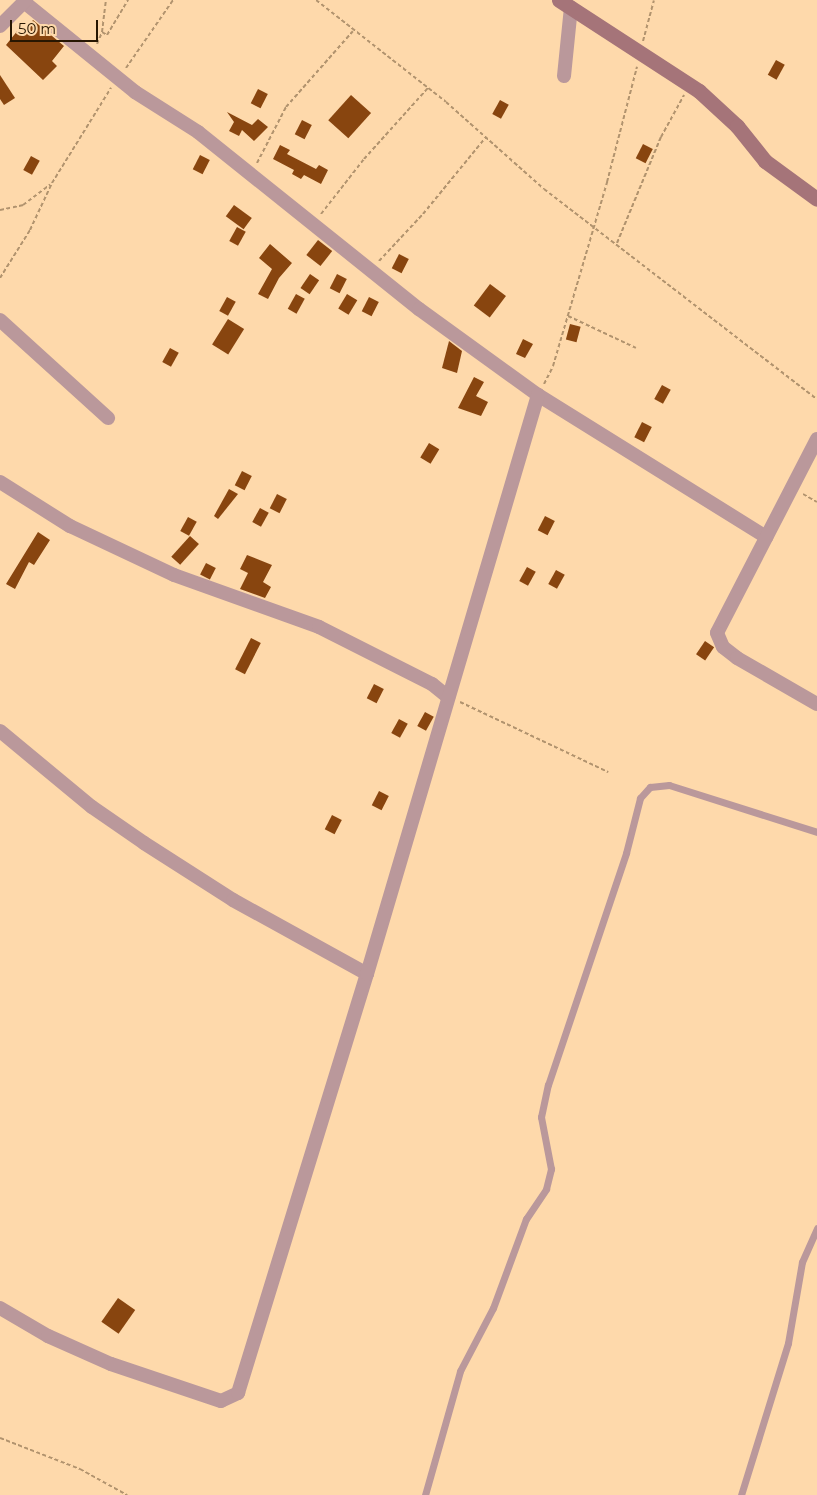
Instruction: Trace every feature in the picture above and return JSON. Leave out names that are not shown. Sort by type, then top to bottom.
[{"type":"street","points":[[0,26],[25,1],[135,92],[198,132],[250,177],[369,272],[538,394],[766,537]]},
{"type":"street","points":[[565,3],[690,84],[737,126],[777,172],[817,199]]},
{"type":"street","points":[[564,76],[565,3]]},
{"type":"street","points":[[0,320],[108,418]]},
{"type":"street","points":[[0,1308],[48,1336],[111,1364],[221,1401],[238,1393],[367,974],[538,394]]},
{"type":"street","points":[[817,439],[722,619],[718,638],[723,648],[737,658],[817,704]]},
{"type":"street","points":[[0,482],[70,526],[174,575],[319,627],[432,684],[448,697]]},
{"type":"street","points":[[0,731],[92,807],[144,843],[233,900],[367,974]]},
{"type":"lane","points":[[425,1495],[460,1371],[493,1308],[526,1219],[546,1189],[551,1169],[541,1117],[548,1085],[626,853],[640,798],[650,787],[669,785],[817,832]]},
{"type":"lane","points":[[741,1495],[788,1343],[802,1262],[817,1228]]},
{"type":"path","points":[[92,55],[102,32],[106,0]]},
{"type":"path","points":[[102,32],[107,35],[128,0]]},
{"type":"path","points":[[0,278],[30,230],[52,184],[118,76],[132,62],[173,0]]},
{"type":"path","points":[[316,0],[428,88],[544,189],[617,243],[817,399]]},
{"type":"path","points":[[538,394],[553,366],[594,226],[654,0]]},
{"type":"path","points":[[250,177],[286,108],[353,30]]},
{"type":"path","points":[[617,243],[661,138],[690,84]]},
{"type":"path","points":[[311,225],[364,159],[428,88]]},
{"type":"path","points":[[369,272],[423,214],[486,137]]},
{"type":"path","points":[[0,210],[23,205],[52,184]]},
{"type":"path","points":[[567,316],[636,348]]},
{"type":"path","points":[[793,487],[817,502]]},
{"type":"path","points":[[448,697],[608,772]]},
{"type":"path","points":[[0,1438],[80,1469],[128,1495]]},
{"type":"building","points":[[33,20],[64,46],[52,61],[57,66],[43,80],[6,45],[18,30],[23,34]]},
{"type":"building","points":[[776,60],[785,65],[777,80],[768,75]]},
{"type":"building","points":[[0,75],[15,98],[4,105],[0,99]]},
{"type":"building","points":[[258,89],[268,94],[261,108],[251,103]]},
{"type":"building","points":[[351,95],[371,113],[348,138],[328,120]]},
{"type":"building","points":[[500,100],[509,105],[501,119],[492,114]]},
{"type":"building","points":[[227,112],[252,125],[258,119],[268,127],[254,141],[242,130],[239,136],[229,131],[234,122]]},
{"type":"building","points":[[302,120],[312,125],[305,139],[295,134]]},
{"type":"building","points":[[643,144],[653,149],[646,163],[636,158]]},
{"type":"building","points":[[280,145],[290,150],[287,154],[316,169],[319,165],[328,170],[321,184],[304,175],[301,179],[292,174],[294,170],[273,159]]},
{"type":"building","points":[[200,155],[210,160],[203,174],[193,169]]},
{"type":"building","points":[[31,156],[40,161],[32,175],[23,170]]},
{"type":"building","points":[[234,205],[252,218],[244,229],[226,216]]},
{"type":"building","points":[[237,227],[246,232],[238,246],[229,241]]},
{"type":"building","points":[[318,240],[332,251],[320,266],[306,255]]},
{"type":"building","points":[[270,244],[292,263],[279,278],[268,299],[258,294],[272,269],[259,258]]},
{"type":"building","points":[[399,254],[409,259],[402,273],[392,268]]},
{"type":"building","points":[[310,274],[319,280],[310,294],[300,288]]},
{"type":"building","points":[[337,274],[347,279],[340,293],[330,288]]},
{"type":"building","points":[[490,284],[506,296],[490,318],[474,306]]},
{"type":"building","points":[[296,294],[305,299],[297,314],[288,309]]},
{"type":"building","points":[[347,294],[357,300],[349,315],[338,309]]},
{"type":"building","points":[[227,297],[236,302],[228,316],[219,311]]},
{"type":"building","points":[[369,297],[379,302],[372,316],[362,311]]},
{"type":"building","points":[[228,319],[244,329],[228,355],[212,344]]},
{"type":"building","points":[[570,324],[581,327],[576,342],[566,339]]},
{"type":"building","points":[[523,339],[533,344],[525,358],[516,354]]},
{"type":"building","points":[[449,341],[462,351],[457,373],[442,368]]},
{"type":"building","points":[[170,348],[179,353],[171,367],[162,362]]},
{"type":"building","points":[[474,377],[484,382],[476,396],[488,402],[481,416],[458,408]]},
{"type":"building","points":[[662,385],[671,390],[663,404],[654,399]]},
{"type":"building","points":[[642,422],[652,427],[644,442],[634,437]]},
{"type":"building","points":[[429,443],[439,449],[431,464],[420,458]]},
{"type":"building","points":[[242,471],[252,476],[245,490],[235,485]]},
{"type":"building","points":[[229,489],[238,494],[218,519],[214,516]]},
{"type":"building","points":[[277,494],[287,499],[280,513],[270,508]]},
{"type":"building","points":[[260,508],[269,513],[261,527],[252,522]]},
{"type":"building","points":[[545,516],[555,521],[548,535],[538,530]]},
{"type":"building","points":[[188,517],[197,522],[189,536],[180,531]]},
{"type":"building","points":[[38,532],[50,540],[34,565],[29,562],[15,589],[6,584]]},
{"type":"building","points":[[190,536],[199,544],[180,565],[171,557]]},
{"type":"building","points":[[247,555],[272,565],[263,582],[271,587],[265,598],[240,589],[248,573],[240,569]]},
{"type":"building","points":[[206,563],[216,568],[210,580],[200,575]]},
{"type":"building","points":[[527,567],[536,572],[528,586],[519,581]]},
{"type":"building","points":[[556,570],[565,575],[557,589],[548,584]]},
{"type":"building","points":[[251,638],[261,643],[245,674],[235,669]]},
{"type":"building","points":[[705,641],[714,647],[705,660],[696,654]]},
{"type":"building","points":[[374,684],[384,689],[377,703],[367,698]]},
{"type":"building","points":[[425,712],[434,717],[426,731],[417,726]]},
{"type":"building","points":[[399,719],[408,724],[400,738],[391,733]]},
{"type":"building","points":[[379,791],[389,796],[382,810],[372,805]]},
{"type":"building","points":[[332,815],[342,820],[335,834],[325,829]]},
{"type":"building","points":[[118,1298],[135,1310],[119,1334],[101,1322]]}]
